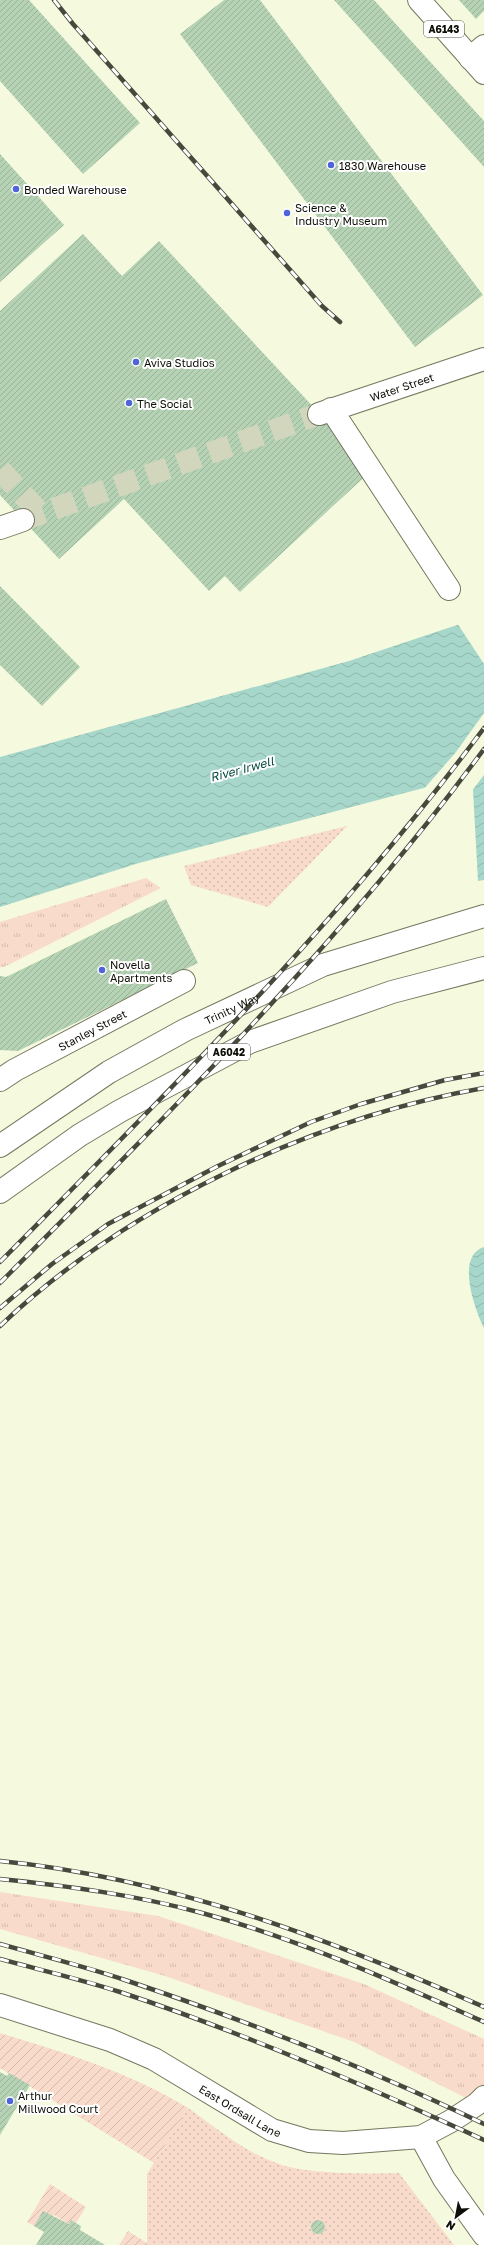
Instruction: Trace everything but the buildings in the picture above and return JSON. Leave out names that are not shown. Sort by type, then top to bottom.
[{"type":"main road","name":"A6143","points":[[419,0],[479,59]]},
{"type":"main road","name":"Water Street","points":[[448,589],[330,410],[484,359]]},
{"type":"main road","points":[[0,528],[23,520]]},
{"type":"main road","name":"Trinity Way","points":[[0,1146],[109,1072],[199,1024],[323,965],[484,916]]},
{"type":"main road","name":"A6042","points":[[0,1192],[80,1136],[120,1111],[250,1042],[392,992],[484,968]]},
{"type":"main road","name":"Stanley Street","points":[[0,1080],[15,1070],[184,981]]},
{"type":"main road","name":"East Ordsall Lane","points":[[0,2006],[110,2040],[154,2058],[272,2130],[309,2141],[343,2143],[421,2137],[451,2121],[477,2104],[484,2097]]},
{"type":"main road","points":[[421,2137],[444,2179],[484,2235]]},
{"type":"green space","points":[[347,826],[268,907],[191,885],[184,866]]},
{"type":"green space","points":[[146,878],[161,888],[4,967],[0,967],[0,922]]},
{"type":"green space","points":[[0,1892],[158,1916],[364,1984],[484,2039],[484,2107],[354,2042],[165,1976],[0,1929]]},
{"type":"green space","points":[[0,2033],[97,2064],[166,2095],[188,2108],[154,2163],[0,2068]]},
{"type":"green space","points":[[188,2108],[246,2149],[259,2156],[285,2166],[297,2169],[326,2172],[399,2173],[454,2245],[147,2245],[147,2174]]},
{"type":"green space","points":[[50,2184],[86,2207],[76,2223],[71,2220],[69,2224],[54,2215],[34,2226],[27,2222]]},
{"type":"green space","points":[[128,2231],[147,2243],[147,2245],[119,2245]]},
{"type":"water","name":"River Irwell","points":[[484,616],[484,880],[478,881],[473,790],[466,780],[450,781],[139,863],[0,907],[0,757],[349,661]]},
{"type":"water","points":[[484,1247],[484,1328],[472,1297],[469,1272],[470,1261],[475,1252]]},
{"type":"pier","points":[[484,614],[484,664],[457,623]]},
{"type":"pier","points":[[484,713],[484,775],[471,792],[465,782],[459,780],[423,790],[456,752]]},
{"type":"tunnel","points":[[23,520],[319,414]]},
{"type":"tunnel","points":[[0,470],[40,513]]},
{"type":"railway","points":[[54,0],[73,24],[322,306],[340,322]]},
{"type":"railway","points":[[0,1262],[127,1134],[251,1004],[312,937],[429,800],[484,728]]},
{"type":"railway","points":[[0,1283],[190,1090],[313,958],[429,821],[484,749]]},
{"type":"railway","points":[[0,1308],[52,1264],[108,1224],[218,1166],[311,1122],[361,1104],[445,1080],[484,1073]]},
{"type":"railway","points":[[0,1326],[50,1283],[105,1242],[163,1206],[225,1173],[289,1145],[354,1121],[419,1102],[484,1088]]},
{"type":"railway","points":[[0,1861],[63,1869],[126,1881],[248,1915],[308,1935],[484,2007]]},
{"type":"railway","points":[[0,1879],[127,1896],[202,1913],[238,1923],[345,1962],[484,2022]]},
{"type":"railway","points":[[0,1944],[110,1975],[262,2029],[352,2065],[440,2103],[484,2124]]},
{"type":"railway","points":[[0,1959],[105,1987],[258,2042],[394,2099],[484,2140]]},
{"type":"place","name":"1830 Warehouse","points":[[331,165]]},
{"type":"place","name":"Bonded Warehouse","points":[[16,189]]},
{"type":"place","name":"Science & Industry Museum","points":[[287,213]]},
{"type":"place","name":"Aviva Studios","points":[[136,362]]},
{"type":"place","name":"The Social","points":[[129,403]]},
{"type":"place","name":"Novella Apartments","points":[[102,970]]},
{"type":"place","name":"Arthur Millwood Court","points":[[10,2101]]}]
